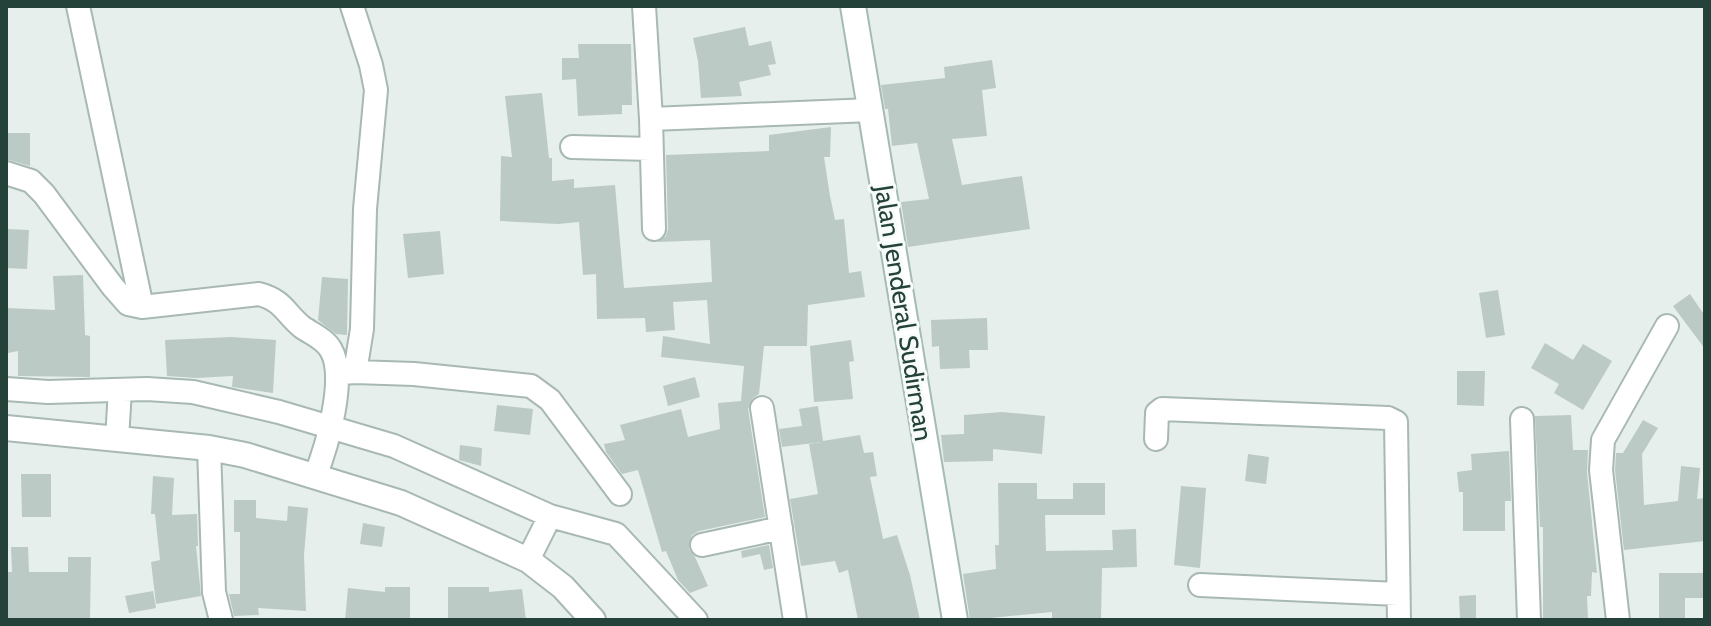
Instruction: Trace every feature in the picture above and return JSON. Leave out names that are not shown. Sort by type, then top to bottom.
[{"type":"street","points":[[78,6],[142,307]]},
{"type":"street","points":[[317,473],[362,329],[365,209],[376,90],[352,6]]},
{"type":"street","points":[[644,6],[654,229]]},
{"type":"street","name":"Jalan Jenderal Sudirman","points":[[853,6],[955,620]]},
{"type":"street","points":[[651,119],[871,110]]},
{"type":"street","points":[[572,147],[651,149]]},
{"type":"street","points":[[6,173],[31,181],[44,194],[128,304],[142,307],[259,294],[276,299],[301,326],[330,346],[346,373],[414,374],[531,386],[550,400],[620,494]]},
{"type":"street","points":[[1618,620],[1601,470],[1603,440],[1667,326]]},
{"type":"street","points":[[6,389],[119,397],[193,392],[279,412],[330,434],[394,446],[539,536],[563,587],[593,620]]},
{"type":"street","points":[[118,434],[119,397]]},
{"type":"street","points":[[762,408],[795,620]]},
{"type":"street","points":[[1156,439],[1157,413],[1162,409],[1388,418],[1396,422],[1399,620]]},
{"type":"street","points":[[1522,419],[1529,620]]},
{"type":"street","points":[[6,428],[118,434],[245,455],[317,473],[401,503],[539,536],[616,534],[696,620]]},
{"type":"street","points":[[209,448],[214,592],[221,620]]},
{"type":"street","points":[[702,545],[781,528]]},
{"type":"street","points":[[1200,585],[1398,594]]},
{"type":"building","points":[[745,27],[749,46],[771,41],[776,64],[768,65],[771,75],[739,82],[742,96],[701,98],[693,38]]},
{"type":"building","points":[[578,44],[631,44],[632,105],[622,105],[622,114],[578,116],[576,79],[562,80],[562,58],[579,58]]},
{"type":"building","points":[[992,60],[996,88],[982,90],[987,136],[952,139],[962,185],[1022,176],[1030,229],[908,247],[901,202],[929,199],[917,143],[892,146],[888,109],[885,109],[881,85],[945,78],[944,67]]},
{"type":"building","points":[[542,93],[549,158],[552,158],[552,181],[574,179],[574,188],[615,185],[624,288],[712,282],[710,240],[658,242],[666,236],[668,229],[666,155],[769,151],[769,135],[831,127],[830,157],[824,157],[830,196],[835,220],[844,219],[849,273],[861,271],[865,297],[808,305],[807,346],[764,346],[759,394],[753,398],[748,409],[765,517],[692,535],[689,549],[708,586],[690,593],[678,580],[666,551],[662,552],[638,470],[622,474],[606,452],[604,444],[625,440],[620,425],[681,409],[688,437],[720,429],[718,403],[741,401],[744,366],[661,357],[663,336],[710,344],[707,300],[673,302],[675,330],[646,332],[645,318],[597,319],[596,274],[583,275],[579,222],[500,221],[501,156],[512,157],[505,96]]},
{"type":"building","points":[[6,133],[30,133],[30,166],[6,159]]},
{"type":"building","points":[[6,229],[29,230],[27,269],[6,268]]},
{"type":"building","points":[[440,231],[444,274],[408,278],[403,234]]},
{"type":"building","points":[[83,275],[85,335],[90,336],[90,377],[18,376],[18,351],[8,353],[6,342],[6,308],[55,310],[53,276]]},
{"type":"building","points":[[322,277],[348,279],[347,335],[336,334],[318,320]]},
{"type":"building","points":[[1498,290],[1505,335],[1486,338],[1479,293]]},
{"type":"building","points":[[1690,294],[1705,316],[1705,349],[1673,306]]},
{"type":"building","points":[[987,318],[988,350],[969,350],[970,368],[940,369],[939,346],[932,347],[931,320]]},
{"type":"building","points":[[232,337],[276,340],[273,393],[232,387],[233,376],[167,376],[165,340]]},
{"type":"building","points":[[851,340],[854,361],[849,362],[853,399],[814,402],[810,346]]},
{"type":"building","points":[[1545,343],[1573,360],[1583,344],[1612,361],[1583,410],[1554,393],[1559,384],[1531,368]]},
{"type":"building","points":[[1457,371],[1485,371],[1484,406],[1457,405]]},
{"type":"building","points":[[695,377],[700,397],[668,406],[663,386]]},
{"type":"building","points":[[497,405],[533,409],[530,435],[494,431]]},
{"type":"building","points":[[818,406],[823,441],[860,435],[864,453],[873,452],[877,476],[870,477],[883,539],[897,535],[920,620],[858,620],[848,570],[839,573],[835,561],[801,566],[790,499],[818,494],[809,444],[822,442],[782,447],[779,429],[802,426],[799,409]]},
{"type":"building","points":[[1002,412],[1045,416],[1042,454],[993,449],[993,461],[944,462],[941,435],[964,434],[964,415]]},
{"type":"building","points":[[1571,415],[1573,450],[1588,450],[1587,472],[1597,573],[1592,572],[1591,596],[1587,596],[1588,620],[1543,620],[1543,527],[1540,527],[1535,416]]},
{"type":"building","points":[[1643,420],[1658,428],[1642,454],[1644,505],[1678,501],[1681,466],[1700,468],[1697,499],[1705,498],[1705,541],[1624,550],[1616,453],[1623,453]]},
{"type":"building","points":[[460,445],[482,448],[481,466],[459,460]]},
{"type":"building","points":[[1509,451],[1511,501],[1505,501],[1505,531],[1463,531],[1463,492],[1459,492],[1457,472],[1472,470],[1471,454]]},
{"type":"building","points":[[1248,454],[1269,457],[1266,484],[1245,481]]},
{"type":"building","points":[[21,474],[51,474],[51,517],[22,517]]},
{"type":"building","points":[[153,476],[174,478],[172,515],[197,514],[196,546],[201,596],[156,604],[151,562],[160,560],[155,514],[151,514]]},
{"type":"building","points":[[998,483],[1037,483],[1037,499],[1073,499],[1073,483],[1105,483],[1105,515],[1045,515],[1046,551],[1113,550],[1112,530],[1136,529],[1137,567],[1102,568],[1101,620],[1052,620],[1052,612],[970,620],[963,574],[996,569],[995,545],[999,545]]},
{"type":"building","points":[[1181,486],[1206,488],[1200,568],[1174,565]]},
{"type":"building","points":[[234,500],[256,500],[256,518],[287,521],[288,506],[308,508],[304,555],[306,611],[258,608],[259,615],[234,616],[229,594],[240,594],[240,532],[234,532]]},
{"type":"building","points":[[363,523],[385,527],[382,547],[360,544]]},
{"type":"building","points":[[769,545],[773,568],[764,570],[760,554],[742,558],[741,551]]},
{"type":"building","points":[[11,547],[28,547],[29,572],[68,572],[68,557],[91,557],[90,620],[7,620]]},
{"type":"building","points":[[1659,573],[1705,573],[1705,598],[1685,598],[1685,620],[1659,620]]},
{"type":"building","points":[[385,587],[410,587],[410,620],[345,620],[348,588],[385,592]]},
{"type":"building","points":[[448,587],[489,587],[489,592],[522,589],[526,620],[448,620]]},
{"type":"building","points":[[153,591],[156,608],[129,613],[125,596]]},
{"type":"building","points":[[1476,595],[1476,620],[1460,620],[1459,596]]}]
